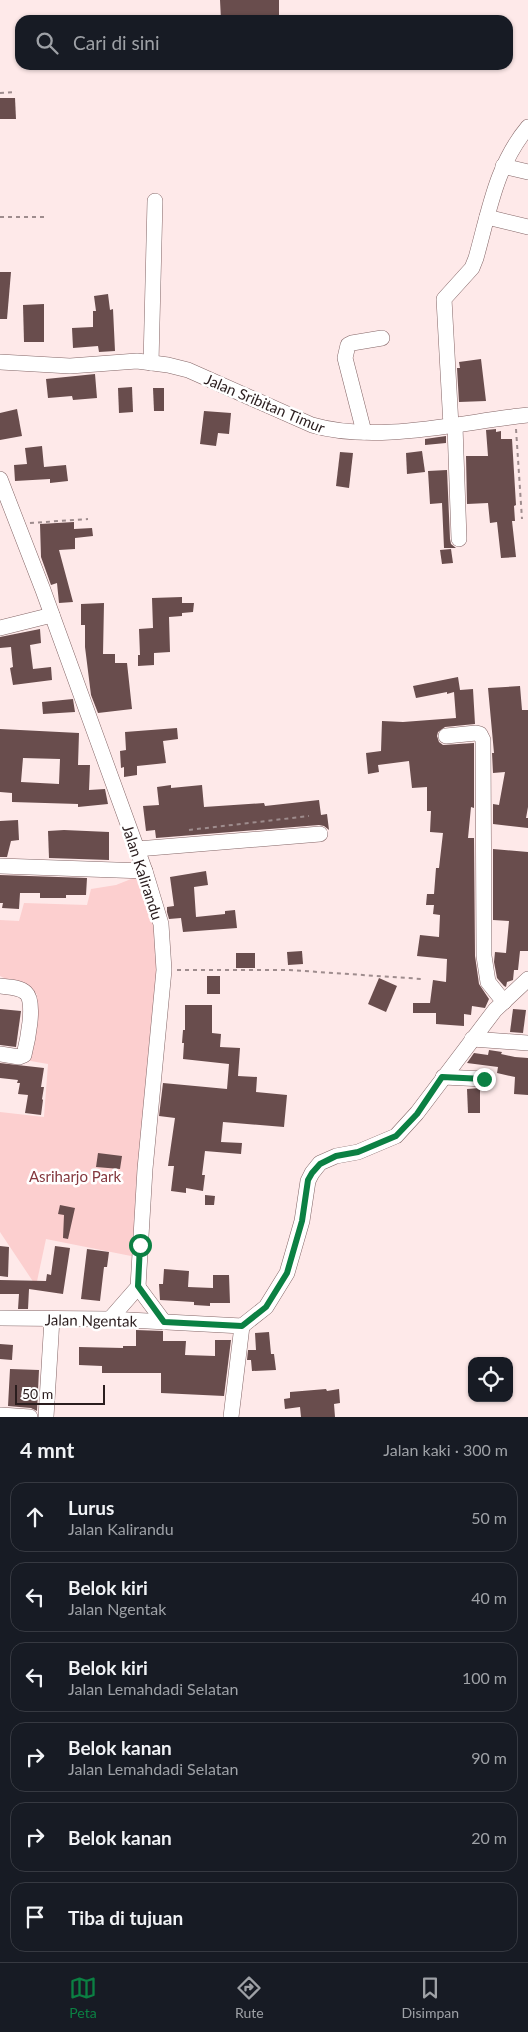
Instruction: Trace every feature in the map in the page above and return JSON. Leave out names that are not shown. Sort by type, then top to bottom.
[{"type":"street","points":[[459,539],[444,299],[472,268],[496,181],[502,166],[525,135]]},
{"type":"street","points":[[502,166],[528,172]]},
{"type":"street","points":[[151,363],[155,201]]},
{"type":"street","points":[[487,217],[528,227]]},
{"type":"street","points":[[364,432],[346,358],[346,350],[348,345],[352,343],[382,338]]},
{"type":"street","name":"Jalan Sribitan Timur","points":[[1,362],[70,366],[137,361],[168,365],[188,370],[288,415],[332,431],[364,432],[453,426],[522,416]]},
{"type":"street","name":"Jalan Kalirandu","points":[[0,479],[146,871],[161,924],[164,970],[145,1169],[138,1286]]},
{"type":"street","points":[[0,628],[52,615]]},
{"type":"street","points":[[446,736],[476,733],[480,734],[483,740],[484,956],[488,982],[504,1002]]},
{"type":"street","points":[[137,849],[320,834]]},
{"type":"street","points":[[0,866],[146,871]]},
{"type":"street","points":[[231,1417],[242,1326],[266,1307],[287,1273],[302,1221],[308,1180],[312,1173],[320,1164],[336,1156],[358,1152],[396,1136],[417,1114],[442,1077],[472,1039],[504,1002],[528,979]]},
{"type":"street","points":[[0,986],[26,992],[32,1007],[24,1055],[19,1057],[0,1054]]},
{"type":"street","points":[[472,1039],[528,1043]]},
{"type":"street","points":[[442,1077],[484,1079]]},
{"type":"street","points":[[110,1319],[138,1286],[164,1322]]},
{"type":"street","name":"Jalan Ngentak","points":[[0,1318],[110,1319],[242,1326]]},
{"type":"street","points":[[46,1417],[52,1319]]},
{"type":"street","points":[[1,1415],[30,1417]]},
{"type":"path","points":[[0,93],[16,92]]},
{"type":"path","points":[[0,217],[47,217]]},
{"type":"path","points":[[522,416],[522,519]]},
{"type":"path","points":[[18,524],[88,519]]},
{"type":"path","points":[[181,831],[309,816]]},
{"type":"path","points":[[164,970],[289,970],[422,979]]},
{"type":"green space","name":"Asriharjo Park","points":[[141,875],[156,917],[163,970],[136,1257],[46,1239],[36,1286],[0,1232],[0,1112],[44,1117],[48,1064],[25,1060],[37,994],[0,976],[0,920],[19,921],[24,903],[87,905],[91,889],[116,885]]},
{"type":"building","points":[[220,0],[279,0],[279,15],[221,15]]},
{"type":"building","points":[[0,98],[15,98],[16,119],[0,119]]},
{"type":"building","points":[[0,272],[11,272],[7,319],[0,319]]},
{"type":"building","points":[[108,294],[110,310],[113,309],[115,351],[99,352],[98,346],[73,348],[72,328],[93,327],[93,311],[96,311],[94,296]]},
{"type":"building","points":[[44,304],[44,342],[24,342],[23,305]]},
{"type":"building","points":[[481,359],[486,401],[459,402],[457,368],[460,368],[459,362]]},
{"type":"building","points":[[95,374],[97,398],[73,400],[72,396],[48,398],[46,379]]},
{"type":"building","points":[[132,387],[133,412],[119,413],[118,388]]},
{"type":"building","points":[[153,388],[164,388],[164,411],[154,411]]},
{"type":"building","points":[[17,409],[22,436],[0,440],[0,413]]},
{"type":"building","points":[[204,411],[231,413],[229,434],[218,433],[216,446],[200,444]]},
{"type":"building","points":[[496,429],[496,432],[501,431],[501,439],[512,439],[516,505],[514,506],[515,521],[512,521],[516,557],[501,558],[497,522],[490,523],[488,503],[467,504],[466,456],[488,456],[486,430]]},
{"type":"building","points":[[446,436],[446,443],[425,445],[425,439]]},
{"type":"building","points":[[42,446],[44,467],[66,465],[68,481],[50,483],[50,479],[15,481],[14,465],[27,464],[25,448]]},
{"type":"building","points":[[422,451],[425,472],[407,474],[406,453]]},
{"type":"building","points":[[340,452],[353,453],[349,488],[336,486]]},
{"type":"building","points":[[447,470],[450,539],[451,544],[456,548],[444,548],[442,503],[430,504],[428,471]]},
{"type":"building","points":[[74,522],[74,529],[92,528],[93,536],[75,538],[75,549],[59,550],[73,602],[59,603],[57,583],[51,585],[41,557],[40,524]]},
{"type":"building","points":[[451,549],[453,563],[442,564],[440,550]]},
{"type":"building","points":[[182,597],[182,603],[194,603],[193,612],[182,613],[182,616],[169,617],[170,652],[154,653],[154,665],[138,666],[138,655],[140,655],[139,629],[153,628],[152,598]]},
{"type":"building","points":[[104,603],[103,654],[115,654],[115,663],[127,663],[132,709],[98,713],[91,695],[85,647],[85,625],[81,625],[81,604]]},
{"type":"building","points":[[40,629],[41,643],[30,645],[33,669],[51,667],[52,680],[13,685],[10,668],[13,667],[11,647],[0,648],[0,637]]},
{"type":"building","points":[[458,677],[460,690],[473,689],[475,724],[445,727],[438,732],[437,736],[439,742],[443,745],[474,743],[474,808],[471,807],[468,838],[474,838],[475,956],[479,984],[489,999],[485,1008],[472,1006],[471,1015],[464,1014],[464,1026],[436,1024],[436,1013],[413,1013],[413,1003],[430,1003],[433,980],[446,982],[447,959],[417,956],[420,935],[439,937],[440,915],[433,914],[434,905],[426,905],[427,894],[434,894],[436,868],[439,868],[443,833],[430,832],[431,811],[427,811],[427,787],[412,788],[409,761],[378,765],[379,772],[368,774],[366,753],[381,751],[382,721],[403,722],[456,718],[454,692],[416,698],[413,686]]},
{"type":"building","points":[[520,686],[522,710],[528,710],[528,807],[526,818],[528,818],[528,828],[493,824],[493,804],[499,805],[505,772],[493,773],[492,753],[494,753],[488,688]]},
{"type":"building","points":[[73,699],[75,712],[43,714],[42,702]]},
{"type":"building","points":[[177,728],[178,739],[163,741],[166,763],[137,766],[137,775],[124,777],[124,767],[121,768],[120,751],[126,750],[125,732]]},
{"type":"building","points":[[0,729],[79,733],[78,765],[90,765],[89,790],[105,789],[108,804],[78,807],[78,804],[12,802],[12,793],[0,792]],"holes":[[[23,758],[60,759],[59,784],[21,782]]]},
{"type":"building","points":[[171,785],[171,788],[202,785],[204,807],[264,803],[265,806],[319,800],[321,815],[327,814],[329,830],[319,825],[156,838],[155,830],[146,831],[143,806],[159,805],[157,787]]},
{"type":"building","points":[[18,820],[19,840],[11,841],[7,857],[0,857],[0,821]]},
{"type":"building","points":[[48,831],[109,832],[109,860],[49,858]]},
{"type":"building","points":[[493,849],[528,852],[528,951],[520,951],[518,970],[514,970],[513,980],[507,982],[506,987],[497,978],[494,962],[495,952],[506,953],[509,921],[493,920]]},
{"type":"building","points":[[206,871],[208,885],[194,887],[196,917],[225,914],[225,911],[235,910],[237,928],[183,932],[181,918],[169,919],[167,912],[167,907],[174,906],[170,877]]},
{"type":"building","points":[[0,875],[87,878],[86,895],[66,895],[66,898],[40,898],[40,893],[20,893],[19,909],[2,908],[3,903],[0,903]]},
{"type":"building","points":[[302,951],[303,964],[288,965],[287,952]]},
{"type":"building","points":[[236,953],[255,953],[255,968],[236,968]]},
{"type":"building","points":[[207,976],[220,976],[220,994],[207,994]]},
{"type":"building","points":[[379,978],[397,986],[386,1012],[368,1004]]},
{"type":"building","points":[[185,1005],[212,1005],[212,1033],[221,1034],[220,1047],[240,1048],[238,1076],[257,1077],[256,1092],[287,1095],[284,1127],[223,1122],[221,1142],[242,1143],[241,1154],[205,1151],[202,1175],[205,1175],[203,1191],[186,1188],[186,1193],[171,1191],[174,1166],[168,1166],[175,1118],[159,1116],[163,1083],[227,1089],[229,1064],[183,1059],[184,1043],[182,1043],[183,1030],[185,1030]]},
{"type":"building","points":[[0,1009],[21,1011],[16,1047],[0,1045]]},
{"type":"building","points":[[513,1009],[526,1010],[523,1033],[510,1032]]},
{"type":"building","points":[[489,1050],[515,1057],[528,1058],[528,1095],[514,1094],[515,1077],[497,1073],[498,1067],[467,1063],[474,1053],[488,1055]]},
{"type":"building","points":[[0,1063],[44,1068],[41,1087],[44,1087],[41,1115],[25,1113],[28,1095],[18,1094],[20,1083],[17,1083],[18,1080],[0,1078]]},
{"type":"building","points":[[480,1088],[480,1113],[468,1113],[467,1089]]},
{"type":"building","points":[[98,1153],[122,1156],[120,1169],[96,1167]]},
{"type":"building","points":[[205,1195],[215,1196],[214,1205],[205,1205]]},
{"type":"building","points":[[60,1205],[75,1208],[68,1239],[63,1238],[64,1215],[58,1214]]},
{"type":"building","points":[[0,1246],[9,1247],[8,1277],[0,1276]]},
{"type":"building","points":[[55,1246],[70,1248],[63,1294],[29,1289],[28,1309],[18,1309],[19,1294],[0,1294],[0,1280],[46,1281],[47,1274],[51,1275]]},
{"type":"building","points":[[87,1249],[109,1252],[107,1267],[104,1267],[100,1301],[81,1299]]},
{"type":"building","points":[[164,1269],[189,1271],[188,1287],[213,1288],[213,1275],[229,1275],[230,1303],[210,1303],[210,1306],[194,1305],[194,1302],[160,1300],[159,1284],[163,1284]]},
{"type":"building","points":[[136,1330],[163,1331],[163,1341],[186,1341],[185,1355],[215,1356],[215,1340],[231,1340],[224,1396],[161,1393],[161,1373],[102,1373],[102,1366],[79,1365],[79,1347],[123,1348],[123,1346],[136,1346]]},
{"type":"building","points":[[269,1332],[271,1354],[274,1354],[276,1370],[252,1371],[251,1360],[247,1360],[248,1350],[256,1350],[255,1333]]},
{"type":"building","points":[[0,1344],[13,1345],[12,1360],[0,1359]]},
{"type":"building","points":[[10,1369],[39,1370],[37,1411],[31,1408],[8,1406]]},
{"type":"building","points":[[326,1389],[327,1391],[339,1389],[340,1403],[334,1404],[335,1417],[301,1417],[300,1407],[285,1409],[284,1399],[290,1398],[290,1392]]},
{"type":"route","points":[[140,1245],[138,1286],[164,1322],[242,1326],[266,1307],[287,1273],[302,1221],[308,1180],[320,1164],[336,1156],[372,1148],[396,1136],[417,1114],[442,1077],[484,1079]]}]
